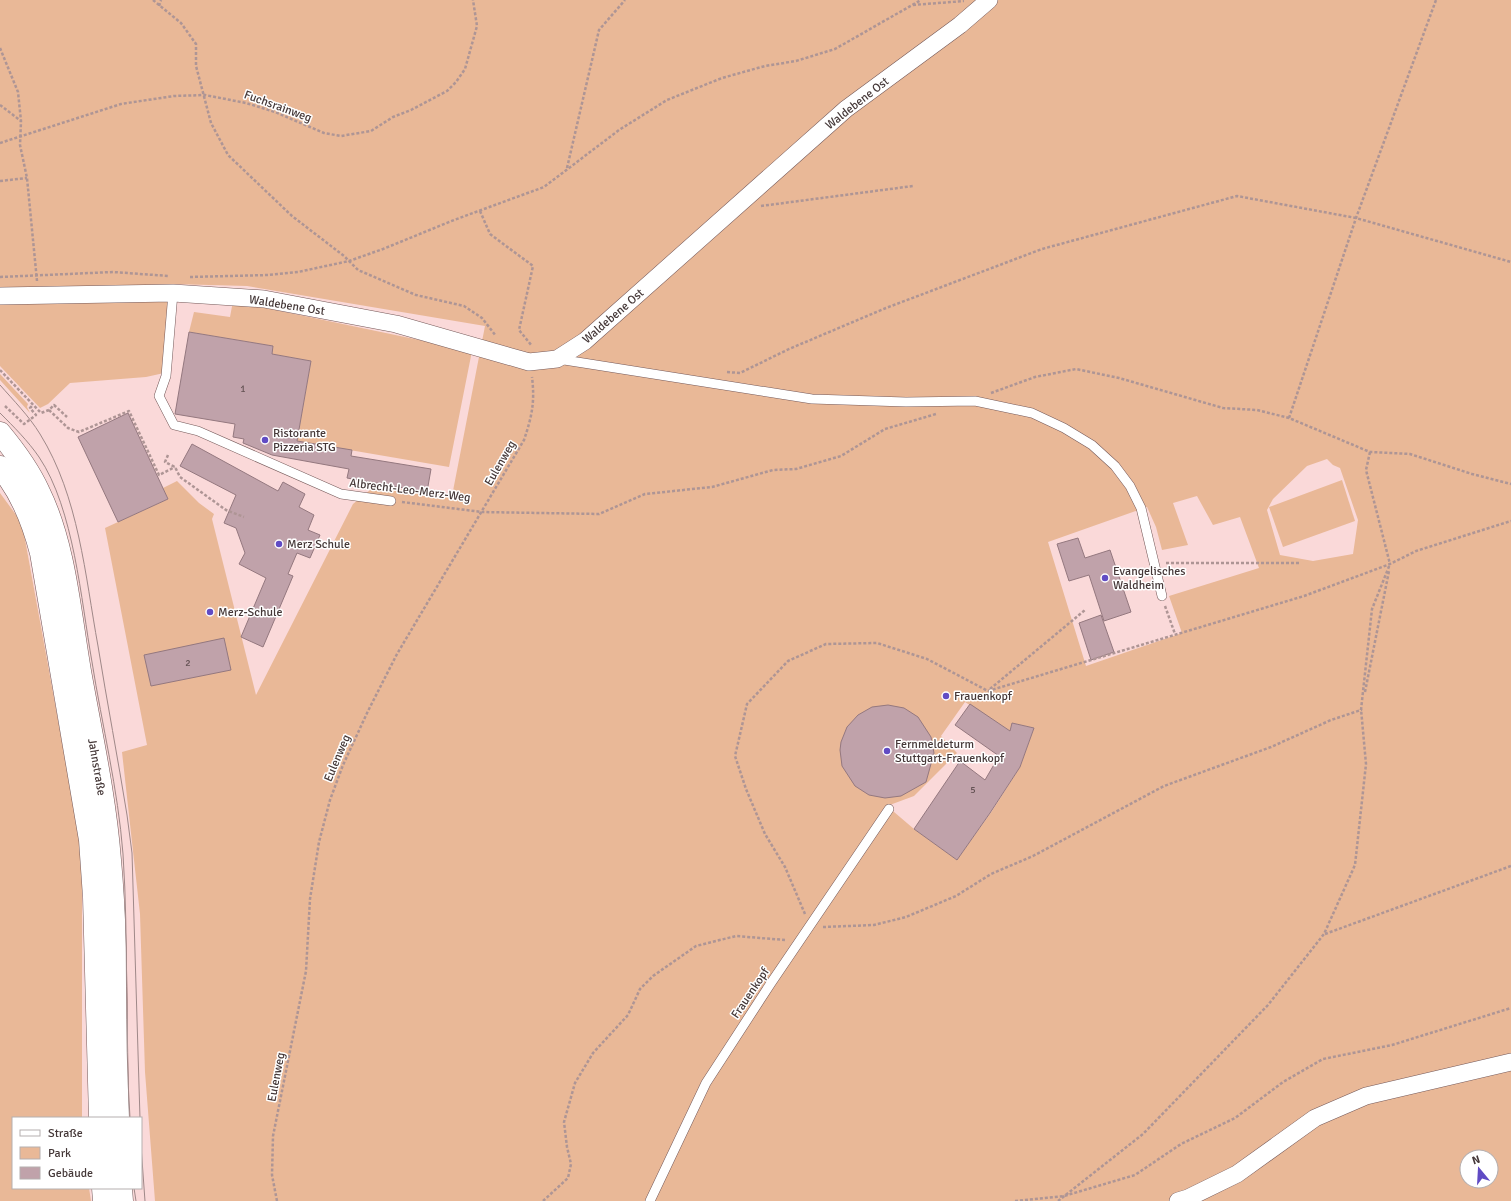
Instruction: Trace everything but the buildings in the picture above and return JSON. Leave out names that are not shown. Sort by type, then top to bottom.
[{"type":"main road","name":"Jahnstraße","points":[[0,433],[29,472],[49,516],[58,550],[74,635],[104,811],[110,860],[118,1117]]},
{"type":"main road","name":"Jahnstraße","points":[[0,467],[7,475],[30,518],[39,547],[87,817],[94,897],[100,1117]]},
{"type":"main road","points":[[103,1189],[104,1201]]},
{"type":"main road","points":[[121,1189],[122,1201]]},
{"type":"street","name":"Waldebene Ost","points":[[0,296],[173,293],[264,299],[396,324],[507,354],[529,362],[557,359],[586,341],[846,109],[960,25],[990,0]]},
{"type":"street","points":[[1178,1201],[1188,1198],[1237,1174],[1315,1118],[1366,1096],[1511,1062]]},
{"type":"lane","name":"Albrecht-Leo-Merz-Weg","points":[[173,293],[166,376],[159,396],[174,425],[205,434],[341,494],[391,501]]},
{"type":"lane","points":[[557,359],[812,399],[906,402],[975,401],[1032,413],[1064,428],[1092,445],[1115,466],[1130,486],[1142,508],[1162,596]]},
{"type":"lane","name":"Frauenkopf","points":[[650,1201],[706,1083],[771,983],[810,928],[889,809]]},
{"type":"path","points":[[153,0],[181,23],[196,44],[196,66],[205,95],[211,123],[228,155],[292,216],[349,261],[358,270],[416,295],[464,306],[482,318],[494,332],[507,354]]},
{"type":"path","points":[[159,6],[161,0]]},
{"type":"path","name":"Fuchsrainweg","points":[[0,143],[134,101],[174,96],[205,95],[246,103],[275,112],[324,133],[341,136],[371,131],[393,117],[411,110],[447,90],[456,82],[465,69],[477,26],[473,0]]},
{"type":"path","points":[[567,168],[600,30],[625,0]]},
{"type":"path","points":[[184,277],[268,275],[298,272],[349,261],[544,187],[556,179],[567,168],[619,130],[667,100],[722,78],[764,66],[796,61],[835,49],[920,0]]},
{"type":"path","points":[[1289,418],[1356,218],[1436,0]]},
{"type":"path","points":[[910,6],[971,1]]},
{"type":"path","points":[[0,48],[18,92],[21,121],[20,136],[27,178],[37,275]]},
{"type":"path","points":[[0,105],[21,121]]},
{"type":"path","points":[[0,181],[27,178]]},
{"type":"path","points":[[736,206],[744,209],[913,186]]},
{"type":"path","points":[[724,372],[740,373],[789,348],[886,308],[1042,249],[1237,196],[1356,218],[1511,262]]},
{"type":"path","points":[[480,211],[490,234],[533,266],[519,330],[534,348],[557,359]]},
{"type":"path","points":[[0,277],[113,272],[176,276]]},
{"type":"path","name":"Eulenweg","points":[[277,1201],[272,1175],[273,1136],[306,971],[310,899],[319,842],[330,800],[343,766],[362,724],[397,654],[524,440],[532,417],[534,396],[529,362]]},
{"type":"path","points":[[975,401],[1000,388],[1028,379],[1076,369],[1119,378],[1223,408],[1257,410],[1289,418],[1370,452],[1410,454],[1472,474],[1511,484]]},
{"type":"path","points":[[0,370],[41,412],[49,410],[54,405],[67,417]]},
{"type":"path","points":[[5,406],[24,424],[36,416],[30,408],[33,405]]},
{"type":"path","points":[[49,410],[68,428],[79,432],[129,411],[159,475],[175,467]]},
{"type":"path","name":"Albrecht-Leo-Merz-Weg","points":[[391,501],[482,512],[599,514],[645,494],[712,487],[773,470],[796,469],[841,456],[885,429],[940,413]]},
{"type":"path","points":[[1361,710],[1390,564],[1366,470],[1370,452]]},
{"type":"path","points":[[168,455],[166,462],[175,467],[180,477],[226,510],[244,518]]},
{"type":"path","points":[[810,928],[785,867],[765,834],[746,789],[735,756],[747,704],[788,661],[826,644],[877,643],[927,659],[988,691],[1304,596],[1390,564],[1416,551],[1511,521]]},
{"type":"path","points":[[1154,563],[1299,563]]},
{"type":"path","points":[[1058,1201],[1143,1134],[1268,1005],[1324,934],[1355,865],[1366,764],[1361,710],[1372,609],[1390,564]]},
{"type":"path","points":[[1162,596],[1174,634]]},
{"type":"path","points":[[988,691],[1084,610]]},
{"type":"path","points":[[543,1201],[568,1178],[571,1164],[564,1122],[574,1083],[593,1053],[628,1015],[640,990],[653,976],[696,946],[736,936],[783,942],[810,928],[874,925],[906,917],[956,896],[991,874],[1033,856],[1164,786],[1271,747],[1331,720],[1361,710]]},
{"type":"path","points":[[1324,934],[1511,866]]},
{"type":"path","points":[[1015,1201],[1064,1196],[1135,1175],[1181,1144],[1234,1118],[1283,1082],[1323,1059],[1392,1045],[1511,1008]]},
{"type":"green space","points":[[0,0],[1511,0],[1511,1201],[155,1201],[145,1072],[140,914],[122,752],[147,745],[105,528],[168,499],[163,488],[177,481],[199,503],[214,514],[212,519],[256,695],[353,504],[375,486],[452,496],[485,326],[247,286],[172,284],[164,373],[146,377],[70,383],[48,404],[40,408],[0,366]],"holes":[[[1327,459],[1333,465],[1340,468],[1358,520],[1353,554],[1313,561],[1280,555],[1267,510],[1273,499],[1307,466]],[[1197,496],[1213,525],[1240,517],[1259,568],[1169,596],[1182,633],[1086,666],[1048,542],[1147,507],[1156,527],[1162,550],[1188,545],[1173,503]],[[965,702],[1010,731],[1012,723],[1034,728],[1020,767],[992,811],[957,860],[914,829],[887,806],[914,796],[957,753],[941,736]]]},
{"type":"green space","points":[[233,301],[472,351],[449,467],[297,441],[311,361],[272,354],[273,346],[189,332],[194,312],[230,317]]},
{"type":"green space","points":[[0,374],[28,404],[27,407],[30,413],[0,380]]},
{"type":"green space","points":[[1342,480],[1355,521],[1283,547],[1269,507]]},
{"type":"green space","points":[[0,493],[22,523],[82,851],[82,1117],[12,1117],[12,1189],[89,1189],[91,1201],[0,1201]]},
{"type":"tram line","points":[[0,385],[31,421],[53,458],[64,484],[79,537],[124,794],[132,853],[140,1117]]},
{"type":"tram line","points":[[0,413],[21,434],[35,451],[51,478],[68,528],[80,584],[121,830],[125,887],[127,1052],[130,1117]]},
{"type":"tram line","points":[[142,1160],[145,1201]]},
{"type":"tram line","points":[[134,1189],[136,1201]]},
{"type":"place","name":"Ristorante Pizzeria STG","points":[[265,440]]},
{"type":"place","name":"Merz Schule","points":[[279,544]]},
{"type":"place","name":"Evangelisches Waldheim","points":[[1105,578]]},
{"type":"place","name":"Merz-Schule","points":[[210,612]]},
{"type":"place","name":"Frauenkopf","points":[[946,696]]},
{"type":"place","name":"Fernmeldeturm Stuttgart-Frauenkopf","points":[[887,751]]}]
